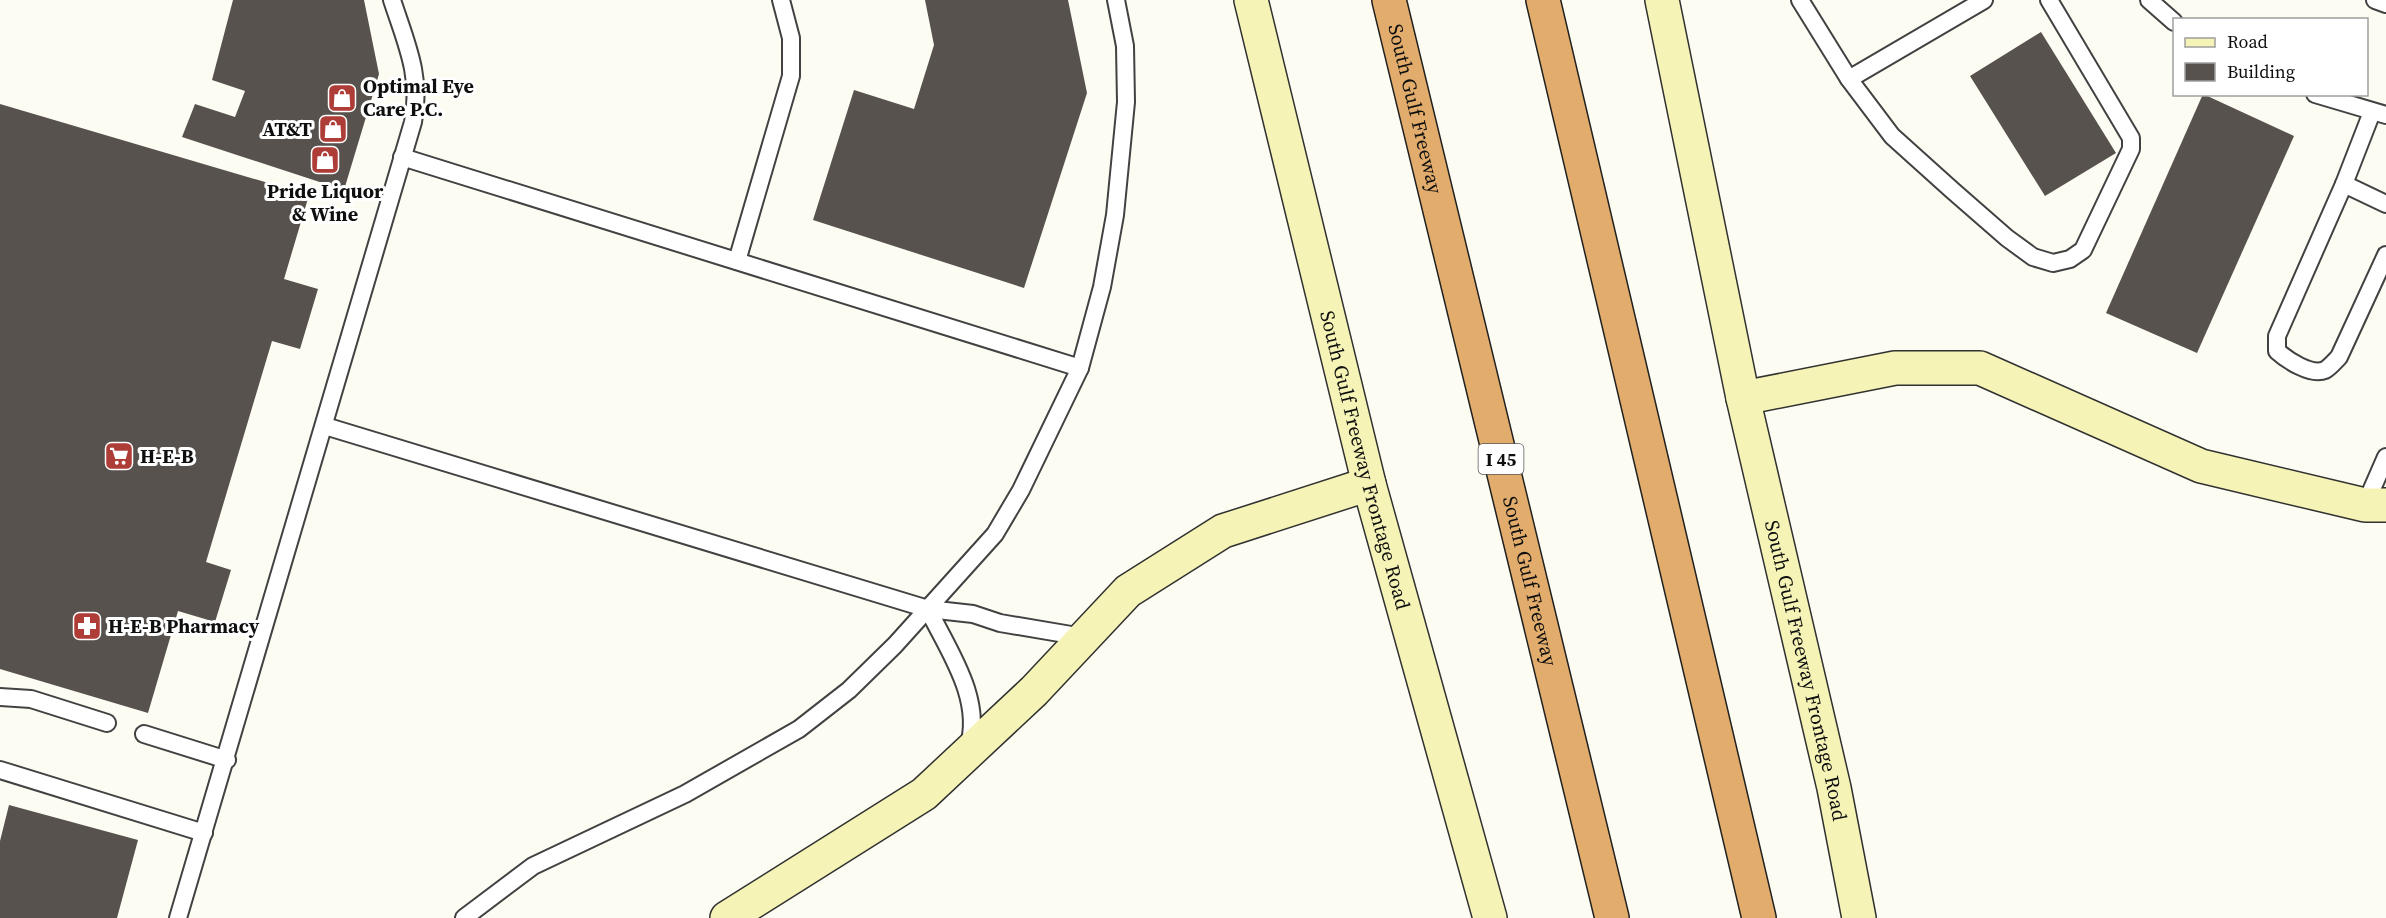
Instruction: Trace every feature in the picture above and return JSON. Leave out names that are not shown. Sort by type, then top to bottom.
[{"type":"highway","name":"South Gulf Freeway","points":[[1389,0],[1612,918]]},
{"type":"highway","points":[[1543,0],[1759,918]]},
{"type":"main road","name":"South Gulf Freeway Frontage Road","points":[[1251,0],[1369,484],[1490,918]]},
{"type":"main road","name":"South Gulf Freeway Frontage Road","points":[[1662,0],[1743,398],[1834,788],[1859,918]]},
{"type":"main road","points":[[1743,398],[1895,368],[1980,368],[2201,466],[2376,505]]},
{"type":"main road","points":[[727,918],[924,794],[1034,691],[1128,591],[1222,531],[1369,484]]},
{"type":"lane","points":[[178,918],[325,426],[418,96],[413,64],[392,0]]},
{"type":"lane","points":[[737,261],[791,76],[791,38],[781,0]]},
{"type":"lane","points":[[464,918],[533,866],[685,794],[799,729],[849,690],[928,609],[994,534],[1021,490],[1080,368],[1102,287],[1121,165],[1126,102],[1125,46],[1116,0]]},
{"type":"lane","points":[[1800,0],[1849,79],[1892,136],[2007,238],[2033,257],[2053,262],[2070,259],[2083,250],[2131,149],[2131,138],[2049,0]]},
{"type":"lane","points":[[1849,79],[1984,0]]},
{"type":"lane","points":[[2149,0],[2173,20]]},
{"type":"lane","points":[[2375,0],[2386,4]]},
{"type":"lane","points":[[2322,96],[2379,113],[2344,184],[2277,336],[2277,351],[2284,358],[2315,372],[2326,369],[2339,357],[2386,255]]},
{"type":"lane","points":[[402,157],[1080,368]]},
{"type":"lane","points":[[2344,184],[2386,204]]},
{"type":"lane","points":[[325,426],[928,609],[973,614],[1000,622],[1083,637]]},
{"type":"lane","points":[[2376,505],[2386,457]]},
{"type":"lane","points":[[928,609],[968,689],[972,737],[966,756]]},
{"type":"lane","points":[[0,698],[31,699],[107,723]]},
{"type":"lane","points":[[144,734],[226,760]]},
{"type":"lane","points":[[0,770],[204,833]]},
{"type":"building","points":[[233,0],[364,0],[379,74],[344,190],[182,137],[195,104],[235,117],[245,91],[212,80]]},
{"type":"building","points":[[925,0],[1068,0],[1087,93],[1024,288],[813,220],[854,90],[914,109],[934,45]]},
{"type":"building","points":[[2041,32],[2116,153],[2045,196],[1970,76]]},
{"type":"building","points":[[2202,96],[2207,96],[2294,136],[2197,353],[2106,313]]},
{"type":"building","name":"H-E-B","points":[[0,104],[309,195],[284,279],[318,289],[300,349],[272,341],[206,562],[231,570],[215,622],[178,611],[148,713],[0,669]]},
{"type":"building","points":[[9,805],[138,840],[117,918],[0,918],[0,841]]},
{"type":"place","name":"Optimal Eye Care P.C.","points":[[342,98]]},
{"type":"place","name":"AT&T","points":[[333,129]]},
{"type":"place","name":"Pride Liquor & Wine","points":[[325,160]]},
{"type":"place","name":"H-E-B","points":[[119,456]]},
{"type":"place","name":"H-E-B Pharmacy","points":[[87,626]]}]
